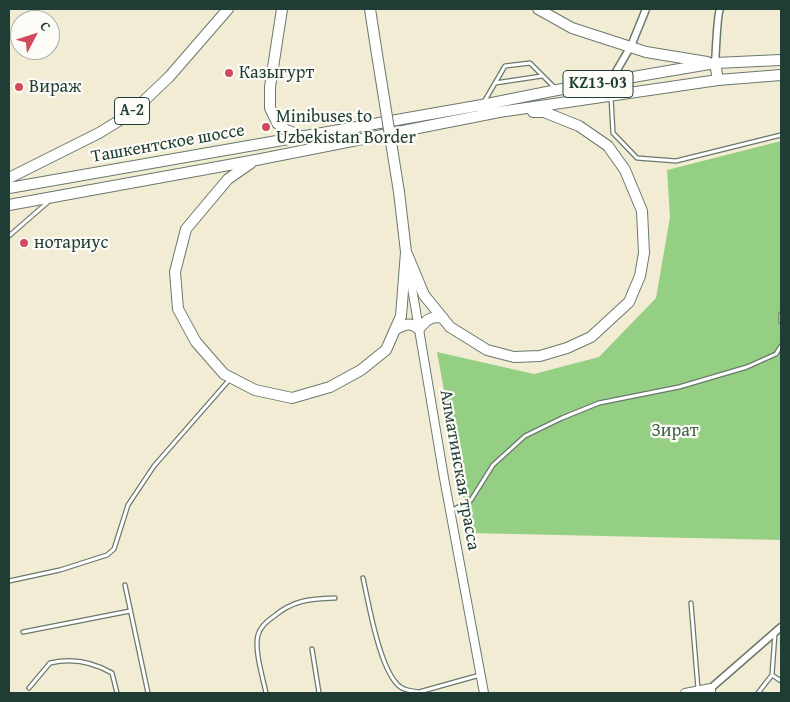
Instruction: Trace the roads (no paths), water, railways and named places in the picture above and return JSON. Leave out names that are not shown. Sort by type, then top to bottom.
[{"type":"main road","name":"A-2","points":[[9,178],[99,133],[130,114],[169,77],[228,9]]},
{"type":"main road","points":[[282,9],[270,87],[270,108],[277,123],[286,130],[306,136],[313,149]]},
{"type":"main road","points":[[256,160],[228,179],[186,229],[175,272],[178,309],[196,342],[224,374],[255,390],[292,398],[330,388],[361,370],[386,350],[401,316],[406,252],[399,192],[370,9]]},
{"type":"main road","points":[[538,9],[572,28],[646,52],[715,64],[781,60]]},
{"type":"main road","points":[[715,64],[718,80],[781,75]]},
{"type":"main road","name":"KZ13-03","points":[[9,205],[313,149],[557,90],[715,64]]},
{"type":"main road","name":"KZ13-03","points":[[500,112],[718,80]]},
{"type":"main road","points":[[406,252],[424,295],[450,327],[487,350],[514,357],[540,356],[567,348],[591,337],[629,302],[640,276],[644,253],[642,211],[625,170],[608,146],[579,126],[544,112],[500,112],[482,108]]},
{"type":"main road","name":"Ташкентское шоссе","points":[[9,188],[306,136],[482,108]]},
{"type":"main road","points":[[50,181],[54,197]]},
{"type":"main road","points":[[396,328],[407,323],[413,324],[419,329],[430,318],[443,318]]},
{"type":"street","points":[[611,96],[610,82],[631,46],[646,9]]},
{"type":"street","points":[[715,64],[718,40],[718,13],[720,9]]},
{"type":"street","name":"Алматинская трасса","points":[[406,252],[450,512],[484,693]]},
{"type":"street","points":[[685,693],[711,691],[781,627]]},
{"type":"lane","points":[[482,108],[505,66],[530,63],[557,90]]},
{"type":"lane","points":[[494,83],[542,76]]},
{"type":"lane","points":[[611,96],[613,133],[637,158],[676,161],[781,135]]},
{"type":"lane","points":[[9,236],[54,197]]},
{"type":"lane","points":[[781,314],[781,322]]},
{"type":"lane","points":[[450,512],[472,500],[493,465],[525,436],[599,403],[679,387],[747,367],[776,354],[781,346]]},
{"type":"lane","points":[[9,580],[60,570],[107,555],[114,549],[128,505],[154,466],[232,378]]},
{"type":"lane","points":[[363,578],[375,630],[387,669],[398,685],[418,692],[481,675]]},
{"type":"lane","points":[[125,585],[148,693]]},
{"type":"lane","points":[[266,693],[257,647],[258,634],[266,622],[291,604],[311,599],[335,598]]},
{"type":"lane","points":[[691,602],[698,691]]},
{"type":"lane","points":[[23,632],[130,611]]},
{"type":"lane","points":[[758,693],[772,675],[775,632]]},
{"type":"lane","points":[[312,649],[319,693]]},
{"type":"lane","points":[[29,688],[50,664],[73,660],[112,673],[117,693]]},
{"type":"lane","points":[[772,675],[781,681]]},
{"type":"place","name":"Казыгурт","points":[[229,73]]},
{"type":"place","name":"Вираж","points":[[19,87]]},
{"type":"place","name":"Minibuses to Uzbekistan Border","points":[[266,127]]},
{"type":"place","name":"нотариус","points":[[24,243]]},
{"type":"park label","name":"Зират","points":[[675,431]]}]
